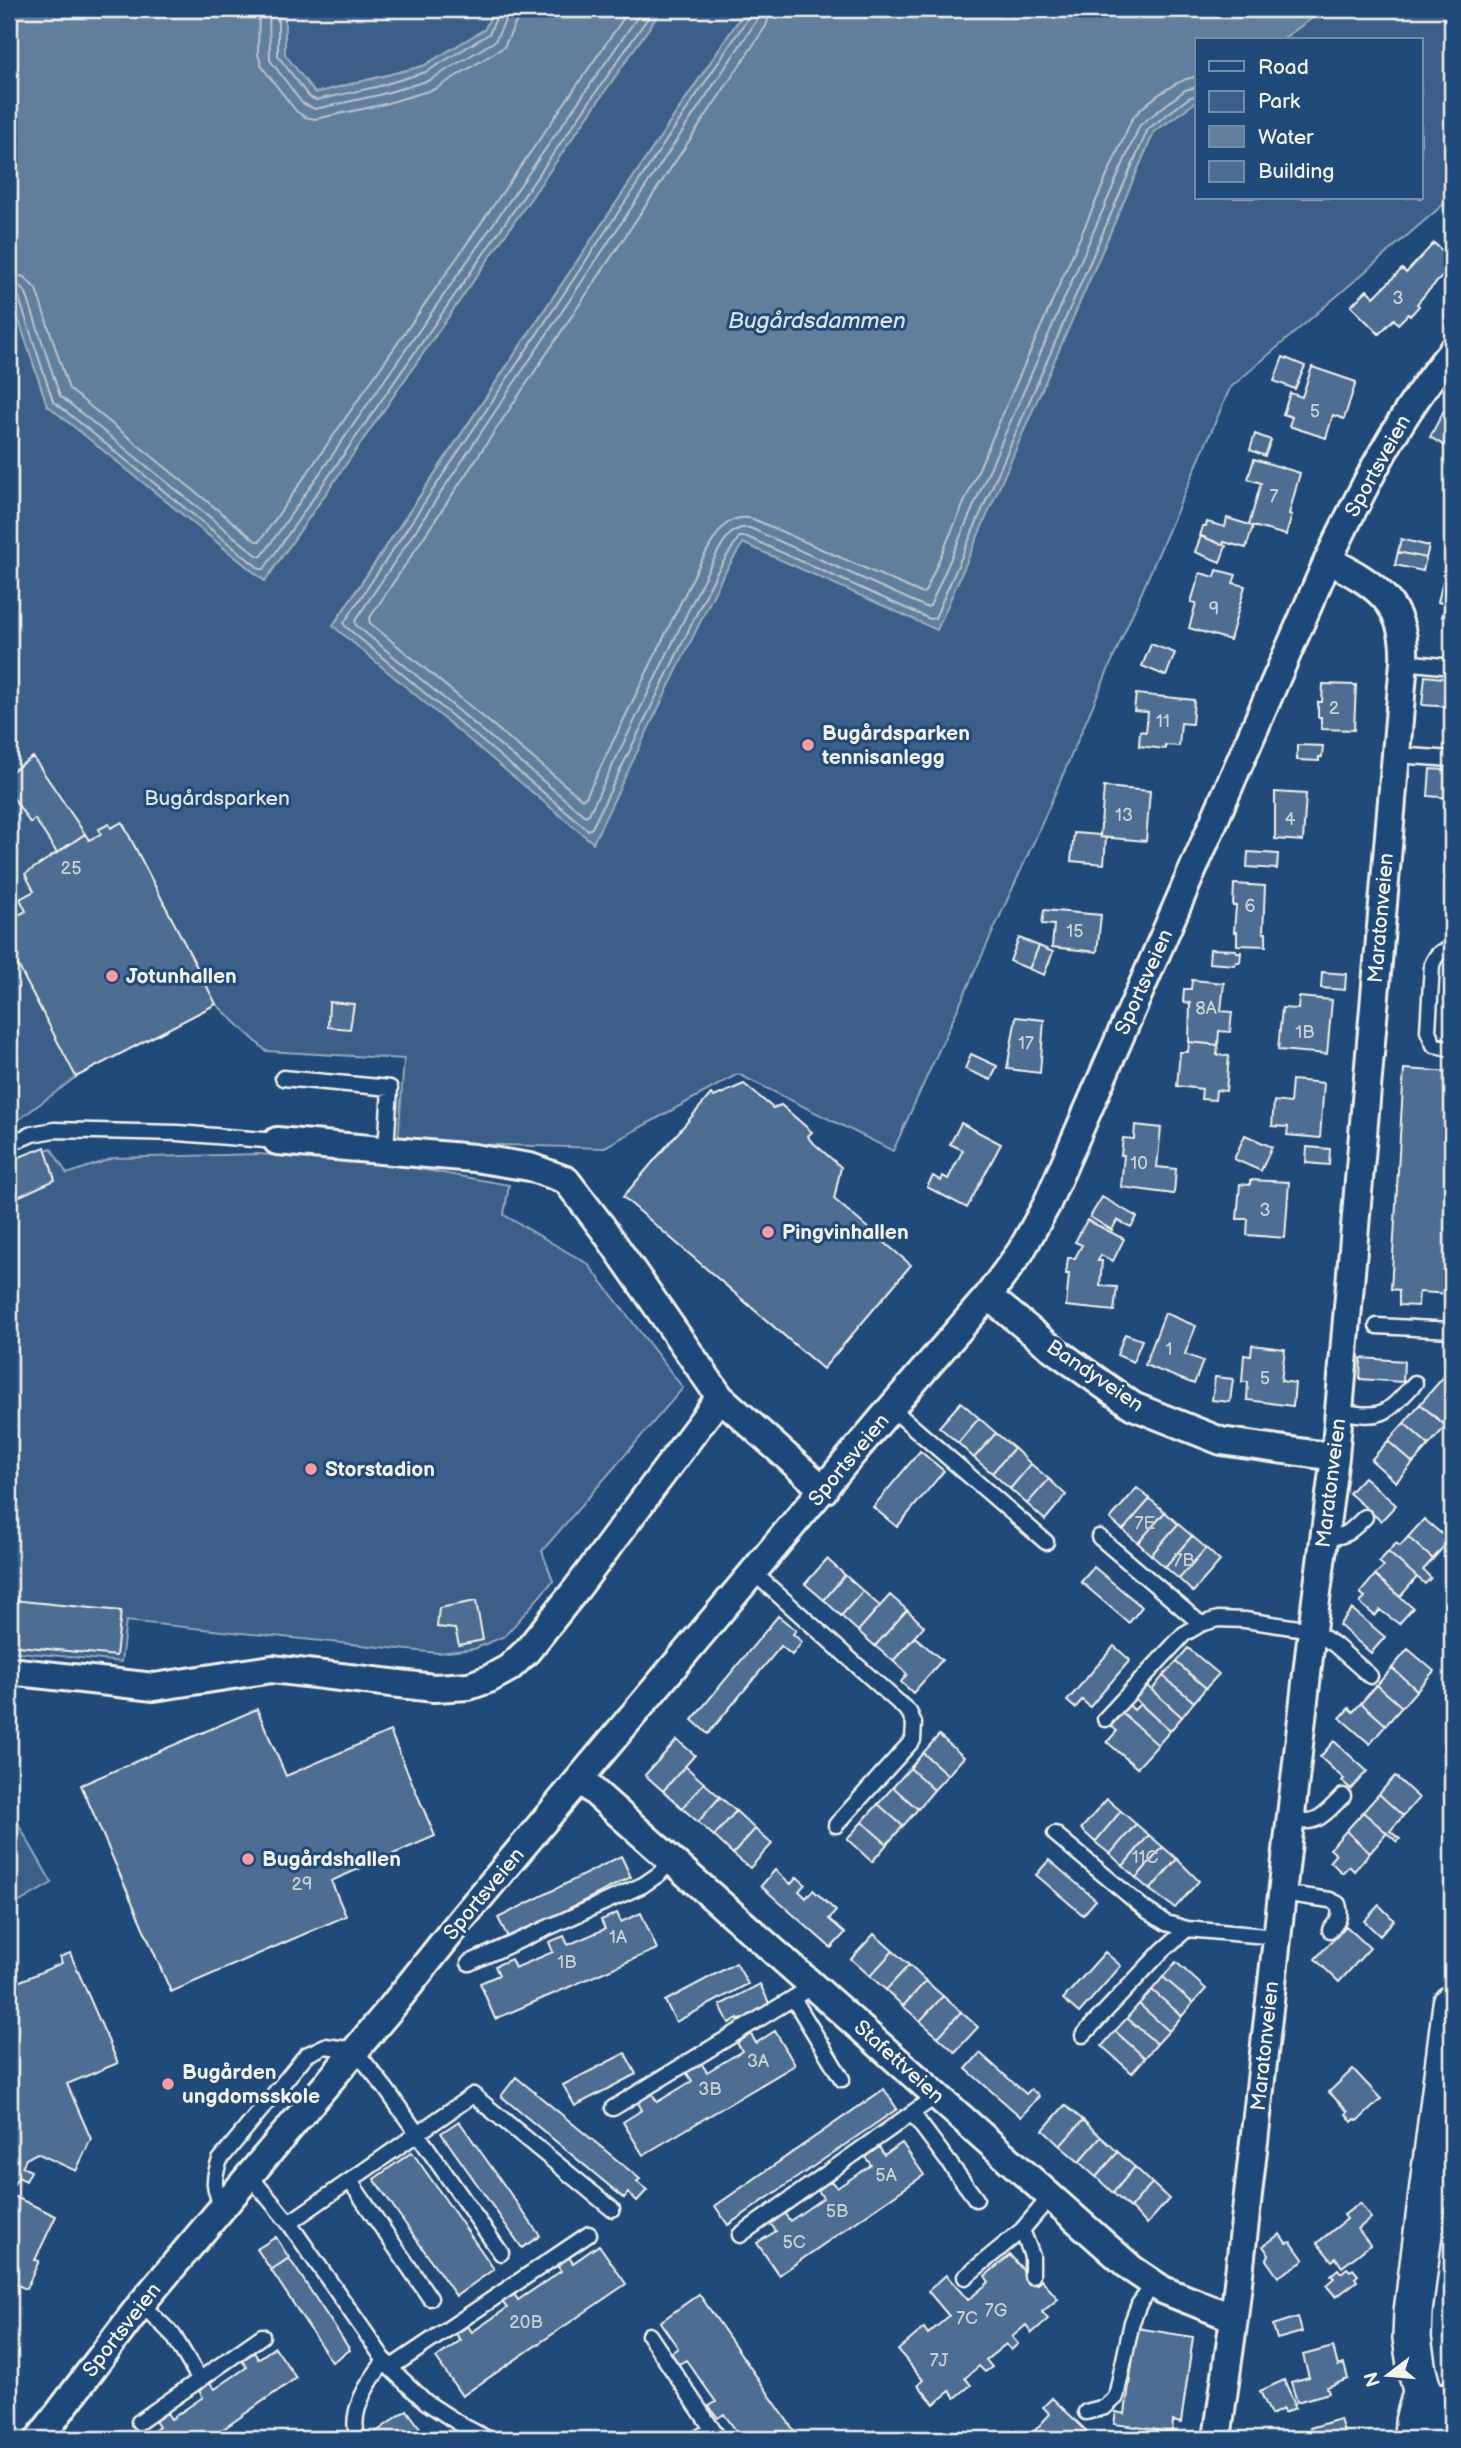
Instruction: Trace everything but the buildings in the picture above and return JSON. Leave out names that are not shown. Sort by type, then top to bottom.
[{"type":"main road","points":[[1431,2402],[1412,2338],[1413,2312],[1452,2004]]},
{"type":"street","name":"Sportsveien","points":[[39,2439],[141,2304],[891,1408],[989,1296],[1021,1251],[1046,1206],[1328,560],[1373,467],[1408,411],[1452,351]]},
{"type":"street","name":"Maratonveien","points":[[1217,2439],[1234,2318],[1290,1818],[1340,1411],[1404,662],[1405,643],[1401,624],[1391,604],[1378,589],[1362,577],[1328,560]]},
{"type":"street","points":[[278,1141],[474,1158],[530,1167],[566,1180],[602,1227],[720,1397],[824,1490]]},
{"type":"street","name":"Bandyveien","points":[[989,1296],[1049,1346],[1133,1406],[1221,1441],[1335,1457]]},
{"type":"street","points":[[9,1671],[154,1687],[272,1669],[434,1688],[469,1686],[489,1679],[509,1668],[527,1651],[720,1397]]},
{"type":"street","name":"Stafettveien","points":[[581,1780],[672,1860],[803,1992],[936,2096],[1132,2269],[1154,2284],[1234,2318]]},
{"type":"lane","points":[[1404,662],[1452,667]]},
{"type":"lane","points":[[1396,755],[1452,759]]},
{"type":"lane","points":[[1452,951],[1440,952],[1435,956],[1432,965],[1428,1031],[1434,1045],[1452,1049]]},
{"type":"lane","points":[[283,1078],[390,1088],[386,1150]]},
{"type":"lane","points":[[9,1144],[32,1134],[54,1130],[178,1133],[278,1141]]},
{"type":"lane","points":[[1377,1326],[1452,1330]]},
{"type":"lane","points":[[1340,1411],[1363,1416],[1381,1414],[1390,1409],[1415,1383]]},
{"type":"lane","points":[[891,1408],[1046,1542]]},
{"type":"lane","points":[[1324,1536],[1341,1537],[1365,1517]]},
{"type":"lane","points":[[1099,1537],[1201,1624]]},
{"type":"lane","points":[[754,1573],[909,1712],[915,1723],[913,1740],[836,1825]]},
{"type":"lane","points":[[1105,1719],[1184,1634],[1201,1624],[1219,1619],[1312,1630],[1335,1645],[1370,1676]]},
{"type":"lane","points":[[1290,1818],[1309,1822],[1320,1819],[1343,1796]]},
{"type":"lane","points":[[1055,1834],[1146,1910],[1166,1923],[1186,1929],[1277,1937]]},
{"type":"lane","points":[[469,1963],[643,1885],[659,1874],[672,1860]]},
{"type":"lane","points":[[1282,1893],[1330,1900],[1338,1904],[1341,1912],[1339,1920],[1330,1930]]},
{"type":"lane","points":[[1083,2035],[1186,1929]]},
{"type":"lane","points":[[613,2108],[803,1992],[842,2079]]},
{"type":"lane","points":[[222,2208],[214,2177],[220,2160],[306,2055],[325,2046],[355,2050],[418,2133],[501,2253]]},
{"type":"lane","points":[[289,2223],[473,2095],[612,2209]]},
{"type":"lane","points":[[740,2235],[936,2096]]},
{"type":"lane","points":[[912,2113],[976,2199]]},
{"type":"lane","points":[[250,2176],[289,2223],[388,2365],[436,2409],[488,2439]]},
{"type":"lane","points":[[350,2181],[430,2298]]},
{"type":"lane","points":[[965,2277],[1022,2230],[1051,2197]]},
{"type":"lane","points":[[1022,2230],[1032,2256],[1032,2276]]},
{"type":"lane","points":[[358,2439],[356,2413],[364,2391],[388,2365],[589,2234]]},
{"type":"lane","points":[[1086,2413],[1105,2407],[1116,2397],[1132,2322],[1139,2304],[1154,2284]]},
{"type":"lane","points":[[141,2304],[173,2335],[200,2380]]},
{"type":"lane","points":[[649,2335],[715,2434],[697,2439]]},
{"type":"lane","points":[[139,2422],[262,2336]]},
{"type":"lane","points":[[1401,2439],[1404,2418],[1431,2402]]},
{"type":"green space","points":[[285,9],[494,9],[485,29],[423,66],[315,93],[284,54]]},
{"type":"green space","name":"Bugårdsparken","points":[[662,9],[746,9],[333,625],[723,575],[743,543],[937,629],[1154,132],[1195,102],[1195,200],[1422,200],[1422,38],[1284,38],[1325,9],[1452,9],[1452,197],[1230,388],[1036,837],[893,1151],[738,1074],[603,1148],[398,1142],[404,1059],[266,1051],[216,1004],[76,1077],[9,1127],[9,290],[47,405],[265,581]]},
{"type":"green space","name":"Storstadion","points":[[51,1148],[67,1174],[114,1158],[258,1154],[392,1164],[509,1185],[504,1215],[588,1264],[683,1388],[542,1551],[553,1581],[505,1636],[474,1649],[438,1653],[126,1621],[121,1662],[9,1651],[9,1166]]},
{"type":"green space","points":[[9,1808],[52,1883],[9,1908]]},
{"type":"water","points":[[9,9],[285,9],[285,54],[315,93],[423,66],[485,29],[494,9],[662,9],[265,581],[47,405],[9,290]]},
{"type":"water","name":"Bugårdsdammen","points":[[746,9],[1325,9],[1284,38],[1195,38],[1195,102],[1154,132],[937,630],[743,543],[723,575],[593,843],[333,626]]},
{"type":"place","name":"Bugårdsparken tennisanlegg","points":[[808,745]]},
{"type":"place","name":"Jotunhallen","points":[[112,976]]},
{"type":"place","name":"Pingvinhallen","points":[[768,1232]]},
{"type":"place","name":"Storstadion","points":[[311,1469]]},
{"type":"place","name":"Bugårdshallen","points":[[248,1859]]},
{"type":"place","name":"Bugården ungdomsskole","points":[[168,2084]]}]
